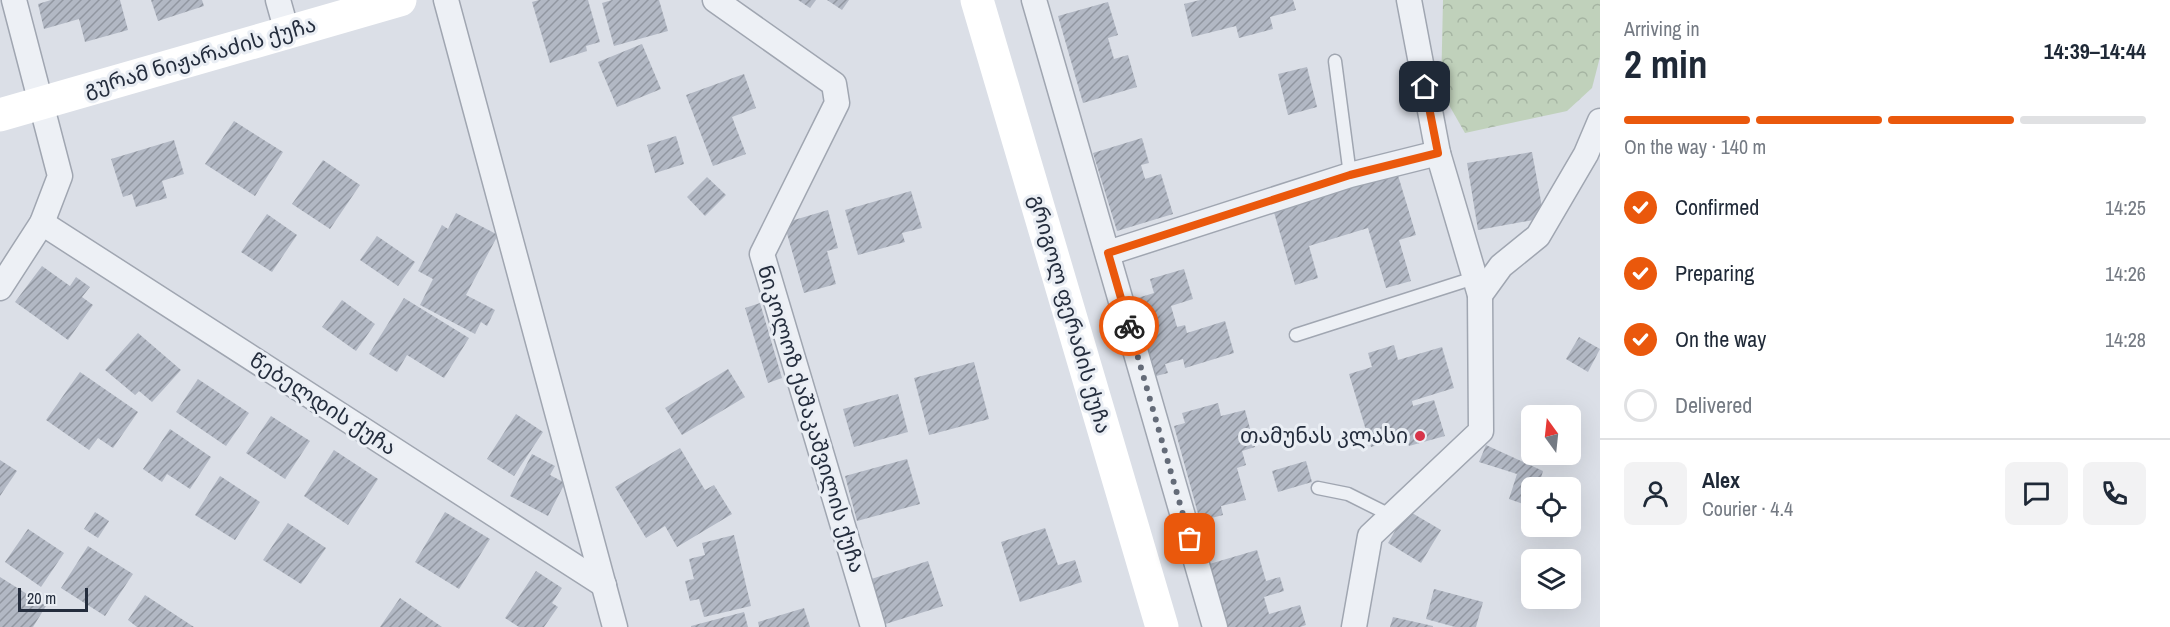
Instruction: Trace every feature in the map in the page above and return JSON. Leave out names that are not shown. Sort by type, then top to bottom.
[{"type":"street","points":[[0,288],[42,223],[60,176],[14,0]]},
{"type":"street","points":[[278,0],[286,32]]},
{"type":"street","name":"გურამ ნიჟარაძის ქუჩა","points":[[0,115],[400,0]]},
{"type":"street","points":[[446,0],[615,627]]},
{"type":"street","name":"ნიკოლოზ ქაშაკაშვილის ქუჩა","points":[[715,0],[834,84],[837,103],[762,254],[873,627]]},
{"type":"street","name":"გრიგოლ ფერაძის ქუჩა","points":[[977,0],[1162,627]]},
{"type":"street","points":[[1034,0],[1215,627]]},
{"type":"street","points":[[1354,627],[1370,536],[1481,431],[1477,287],[1438,153],[1409,0]]},
{"type":"street","points":[[1477,287],[1538,236],[1586,154],[1600,122]]},
{"type":"street","points":[[1108,253],[1350,175],[1438,153]]},
{"type":"street","name":"წებელდის ქუჩა","points":[[42,223],[604,585]]},
{"type":"lane","points":[[1335,61],[1350,175]]},
{"type":"lane","points":[[1296,335],[1477,287]]},
{"type":"lane","points":[[1318,488],[1348,494],[1392,516]]},
{"type":"green space","points":[[1443,0],[1600,0],[1600,57],[1592,88],[1567,111],[1465,133],[1441,91]]},
{"type":"building","points":[[51,0],[120,0],[128,30],[85,42],[79,19],[44,29],[38,4]]},
{"type":"building","points":[[151,0],[202,0],[204,6],[158,21]]},
{"type":"building","points":[[588,0],[600,42],[586,46],[587,51],[550,63],[532,2]]},
{"type":"building","points":[[612,0],[659,0],[668,31],[614,46],[602,3]]},
{"type":"building","points":[[798,0],[816,0],[810,8]]},
{"type":"building","points":[[827,0],[849,0],[842,10]]},
{"type":"building","points":[[1200,0],[1293,0],[1296,10],[1270,17],[1273,29],[1239,38],[1236,26],[1192,37],[1184,4]]},
{"type":"building","points":[[1108,2],[1118,35],[1108,38],[1114,59],[1128,55],[1137,87],[1083,103],[1058,16]]},
{"type":"building","points":[[642,44],[661,89],[617,107],[598,62]]},
{"type":"building","points":[[1307,67],[1317,107],[1288,115],[1278,74]]},
{"type":"building","points":[[744,74],[756,108],[732,117],[746,154],[713,166],[686,95]]},
{"type":"building","points":[[234,121],[283,152],[255,196],[205,164]]},
{"type":"building","points":[[676,136],[684,164],[655,173],[647,145]]},
{"type":"building","points":[[1142,138],[1149,163],[1141,165],[1145,179],[1161,174],[1173,214],[1117,231],[1093,153]]},
{"type":"building","points":[[174,140],[184,174],[162,181],[167,198],[136,207],[132,194],[123,197],[111,159]]},
{"type":"building","points":[[1532,152],[1544,218],[1478,230],[1467,163]]},
{"type":"building","points":[[323,160],[360,185],[330,229],[292,204]]},
{"type":"building","points":[[1397,172],[1416,235],[1399,240],[1411,281],[1386,288],[1368,228],[1309,246],[1318,278],[1295,285],[1273,209]]},
{"type":"building","points":[[707,177],[726,195],[705,216],[687,197]]},
{"type":"building","points":[[911,191],[922,228],[902,233],[905,242],[858,255],[845,210]]},
{"type":"building","points":[[828,210],[838,248],[827,251],[836,284],[804,293],[784,223]]},
{"type":"building","points":[[456,213],[498,235],[466,295],[495,310],[487,326],[481,322],[475,334],[420,305],[433,279],[418,271],[442,225],[448,229]]},
{"type":"building","points":[[267,214],[297,235],[272,272],[241,252]]},
{"type":"building","points":[[377,236],[415,262],[398,286],[360,260]]},
{"type":"building","points":[[42,266],[70,286],[76,277],[90,287],[82,297],[93,305],[68,340],[15,302]]},
{"type":"building","points":[[1184,269],[1193,299],[1171,306],[1177,327],[1185,325],[1187,333],[1225,321],[1234,353],[1185,368],[1183,359],[1165,364],[1168,373],[1156,376],[1134,299],[1154,293],[1150,279]]},
{"type":"building","points":[[404,298],[469,338],[444,378],[407,355],[397,372],[369,354]]},
{"type":"building","points":[[342,300],[375,324],[356,351],[322,327]]},
{"type":"building","points":[[760,303],[782,378],[768,383],[745,308]]},
{"type":"building","points":[[138,333],[181,370],[152,402],[139,391],[135,395],[105,370]]},
{"type":"building","points":[[1579,337],[1600,349],[1588,372],[1566,359]]},
{"type":"building","points":[[1394,345],[1398,360],[1442,347],[1454,388],[1412,401],[1413,406],[1434,400],[1445,436],[1409,446],[1406,437],[1371,447],[1349,374],[1372,367],[1368,353]]},
{"type":"building","points":[[974,362],[989,419],[929,435],[914,378]]},
{"type":"building","points":[[728,369],[745,397],[682,435],[665,408]]},
{"type":"building","points":[[80,372],[138,412],[113,448],[98,438],[89,450],[46,420]]},
{"type":"building","points":[[198,379],[249,413],[226,446],[176,412]]},
{"type":"building","points":[[898,394],[908,432],[854,447],[843,409]]},
{"type":"building","points":[[1218,403],[1221,416],[1245,410],[1255,447],[1242,451],[1246,465],[1237,468],[1246,500],[1221,506],[1223,515],[1200,521],[1174,426],[1185,423],[1182,413]]},
{"type":"building","points":[[516,414],[543,432],[514,476],[487,459]]},
{"type":"building","points":[[271,416],[310,441],[285,479],[246,453]]},
{"type":"building","points":[[170,429],[211,457],[190,489],[167,474],[162,482],[143,469]]},
{"type":"building","points":[[1486,445],[1521,461],[1521,465],[1530,465],[1543,471],[1541,477],[1521,477],[1521,503],[1509,499],[1517,474],[1479,462]]},
{"type":"building","points":[[680,448],[705,490],[714,485],[732,514],[677,547],[665,526],[646,538],[615,487]]},
{"type":"building","points":[[334,450],[378,479],[348,525],[304,496]]},
{"type":"building","points":[[532,454],[555,466],[550,475],[565,483],[548,516],[510,496]]},
{"type":"building","points":[[907,459],[920,504],[857,521],[845,476]]},
{"type":"building","points":[[0,460],[17,471],[0,496]]},
{"type":"building","points":[[1306,461],[1312,482],[1278,492],[1272,471]]},
{"type":"building","points":[[220,476],[260,502],[235,540],[195,515]]},
{"type":"building","points":[[1407,510],[1441,530],[1421,563],[1388,543]]},
{"type":"building","points":[[95,512],[109,521],[98,538],[84,529]]},
{"type":"building","points":[[445,512],[490,539],[459,589],[415,562]]},
{"type":"building","points":[[288,523],[326,548],[301,584],[263,560]]},
{"type":"building","points":[[1045,528],[1058,565],[1075,560],[1082,582],[1020,602],[1001,542]]},
{"type":"building","points":[[28,529],[64,553],[41,587],[5,562]]},
{"type":"building","points":[[734,535],[751,606],[704,617],[699,599],[690,601],[685,581],[694,579],[689,559],[705,555],[702,543]]},
{"type":"building","points":[[88,546],[133,574],[105,616],[61,588]]},
{"type":"building","points":[[1257,550],[1266,581],[1280,577],[1284,591],[1264,597],[1269,614],[1300,605],[1306,625],[1300,627],[1224,627],[1206,565]]},
{"type":"building","points":[[928,561],[943,606],[879,626],[865,581]]},
{"type":"building","points":[[536,571],[562,588],[552,603],[558,607],[544,627],[519,627],[505,618]]},
{"type":"building","points":[[0,577],[46,606],[33,627],[0,627]]},
{"type":"building","points":[[1434,589],[1483,602],[1476,627],[1455,627],[1426,619]]},
{"type":"building","points":[[145,595],[194,627],[137,627],[128,620]]},
{"type":"building","points":[[400,598],[442,627],[380,627]]},
{"type":"building","points":[[804,608],[810,627],[759,627],[758,622]]},
{"type":"building","points":[[744,612],[748,627],[691,627],[691,626]]},
{"type":"building","points":[[1393,617],[1433,626],[1433,627],[1390,627]]},
{"type":"way so far","points":[[1129,326],[1190,539]]},
{"type":"place","name":"თამუნას კლასი","points":[[1420,436]]},
{"type":"route","points":[[1129,326],[1108,253],[1350,175],[1438,153],[1425,87]]}]
